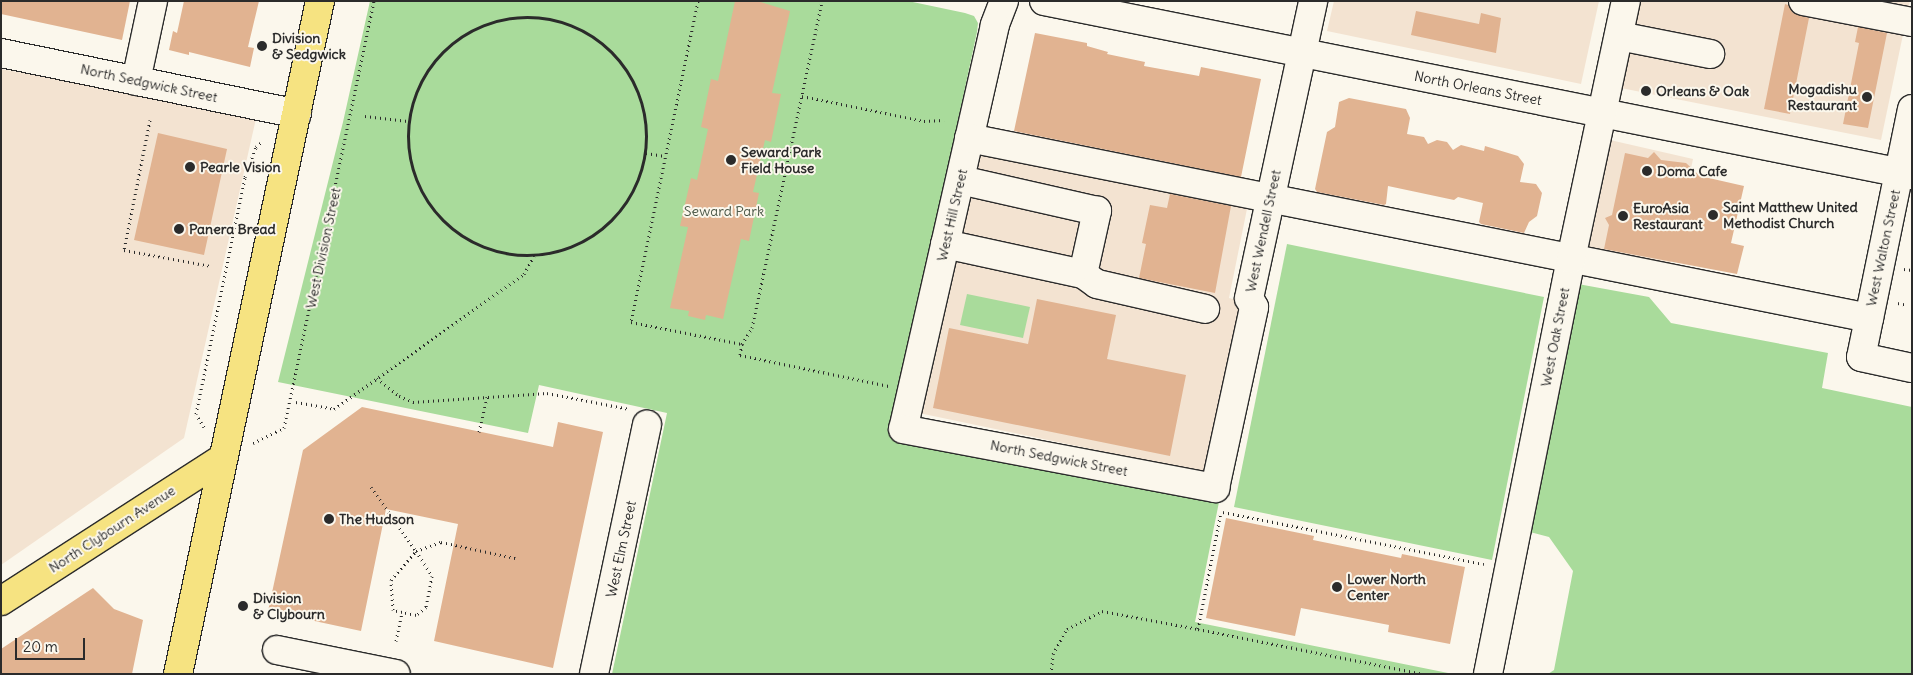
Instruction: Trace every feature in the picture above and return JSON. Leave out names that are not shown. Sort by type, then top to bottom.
[{"type":"main road","points":[[178,674],[320,1]]},
{"type":"main road","name":"North Clybourn Avenue","points":[[1,601],[224,458]]},
{"type":"street","points":[[136,81],[153,1]]},
{"type":"street","name":"West Hill Street","points":[[903,429],[969,138],[996,25],[1004,1]]},
{"type":"street","name":"North Orleans Street","points":[[1044,1],[1905,174]]},
{"type":"street","name":"West Wendell Street","points":[[1220,502],[1254,307],[1248,298],[1313,1]]},
{"type":"street","name":"West Oak Street","points":[[1488,674],[1571,259],[1626,1]]},
{"type":"street","points":[[1803,1],[1912,22]]},
{"type":"street","points":[[1619,36],[1710,54]]},
{"type":"street","name":"North Sedgwick Street","points":[[1,53],[297,114]]},
{"type":"street","name":"West Walton Street","points":[[1912,109],[1905,174],[1861,357],[1912,368]]},
{"type":"street","points":[[969,138],[1869,318]]},
{"type":"street","points":[[960,180],[1097,211],[1083,274]]},
{"type":"street","points":[[945,244],[1083,274],[1097,284],[1205,309]]},
{"type":"street","name":"West Elm Street","points":[[594,674],[647,425]]},
{"type":"street","name":"North Sedgwick Street","points":[[903,429],[1220,502]]},
{"type":"street","points":[[277,650],[396,674]]},
{"type":"path","name":"West Division Street","points":[[224,458],[284,428],[374,1]]},
{"type":"path","points":[[698,1],[631,322],[742,344]]},
{"type":"path","points":[[822,1],[752,328],[742,344],[740,355],[892,386]]},
{"type":"path","points":[[543,16],[579,27],[610,49],[627,71],[633,79],[645,115],[646,153],[639,179],[626,204],[609,224],[586,240],[561,251],[534,256],[500,253],[467,240],[439,218],[419,190],[409,156],[408,121],[418,84],[440,53],[470,30],[505,18],[543,16]]},
{"type":"path","points":[[802,96],[924,121],[944,120]]},
{"type":"path","points":[[224,458],[196,414],[245,177],[256,147],[297,114]]},
{"type":"path","points":[[365,116],[408,121]]},
{"type":"path","points":[[150,120],[124,250],[211,266]]},
{"type":"path","points":[[646,153],[665,156]]},
{"type":"path","points":[[296,402],[334,409],[524,274],[534,256]]},
{"type":"path","points":[[377,378],[399,396],[413,402],[547,392],[650,413],[647,425]]},
{"type":"path","points":[[479,432],[487,397]]},
{"type":"path","points":[[370,487],[416,551],[432,576],[426,607],[416,615],[393,610],[391,580],[416,551],[441,542],[514,558]]},
{"type":"path","points":[[1198,629],[1220,502],[1485,564]]},
{"type":"path","points":[[1051,674],[1053,654],[1067,629],[1102,611],[1424,674]]},
{"type":"path","points":[[396,641],[402,612]]},
{"type":"shaded area","points":[[1334,1],[1599,1],[1581,84],[1327,31]]},
{"type":"shaded area","points":[[1640,1],[1910,1],[1881,140],[1621,88]]},
{"type":"shaded area","points":[[1,69],[257,114],[184,438],[1,565]]},
{"type":"shaded area","points":[[979,140],[1250,194],[1229,298],[1244,302],[1210,474],[914,412]]},
{"type":"shaded area","points":[[1610,140],[1693,159],[1668,278],[1584,261]]},
{"type":"green space","name":"Seward Park","points":[[370,1],[908,1],[974,16],[978,23],[977,32],[891,434],[1219,502],[1195,622],[1453,674],[612,674],[667,413],[539,385],[528,433],[278,382],[343,122]]},
{"type":"green space","points":[[1287,244],[1544,297],[1492,560],[1234,507]]},
{"type":"green space","points":[[1578,284],[1649,297],[1671,323],[1828,353],[1822,388],[1912,407],[1912,674],[1548,674],[1554,670],[1573,571],[1549,537],[1530,532]]},
{"type":"green space","points":[[967,294],[1030,307],[1023,338],[960,325]]},
{"type":"building","points":[[1,1],[130,1],[122,40],[1,14]]},
{"type":"building","points":[[184,1],[259,1],[248,47],[254,48],[250,67],[189,52],[189,55],[169,50],[173,31],[177,33]]},
{"type":"building","name":"Seward Park Field House","points":[[735,1],[757,1],[790,11],[772,93],[781,94],[771,142],[765,140],[753,192],[759,193],[749,241],[741,239],[723,319],[706,315],[705,320],[688,316],[689,311],[670,308],[688,227],[680,226],[691,178],[697,180],[708,129],[701,127],[711,79],[718,81]]},
{"type":"building","points":[[1785,4],[1788,5],[1793,13],[1809,18],[1790,114],[1764,109]]},
{"type":"building","points":[[1416,11],[1479,24],[1481,13],[1501,18],[1496,53],[1411,35]]},
{"type":"building","points":[[1858,27],[1887,33],[1868,128],[1843,124],[1859,43],[1855,42]]},
{"type":"building","points":[[1035,33],[1087,43],[1087,46],[1108,52],[1107,54],[1145,62],[1144,66],[1199,76],[1201,67],[1261,79],[1241,177],[1014,131]]},
{"type":"building","points":[[1349,98],[1406,109],[1410,118],[1407,134],[1424,137],[1428,144],[1437,140],[1447,142],[1453,150],[1461,145],[1484,151],[1485,146],[1518,156],[1524,164],[1520,182],[1536,184],[1542,193],[1537,216],[1529,222],[1524,233],[1481,224],[1479,222],[1483,203],[1458,197],[1454,200],[1388,186],[1386,204],[1384,205],[1317,192],[1315,189],[1327,132],[1335,127],[1339,102]]},
{"type":"building","points":[[158,133],[227,149],[204,255],[134,240]]},
{"type":"building","points":[[1654,152],[1661,160],[1686,163],[1700,176],[1744,186],[1731,243],[1744,246],[1737,274],[1604,249],[1609,225],[1605,218],[1612,215],[1625,153],[1648,158]]},
{"type":"building","points":[[1170,194],[1231,206],[1215,293],[1139,278],[1146,244],[1142,243],[1150,205],[1167,208]]},
{"type":"building","points":[[1037,299],[1116,315],[1107,359],[1186,375],[1170,456],[933,408],[949,328],[1028,344]]},
{"type":"building","points":[[362,407],[553,447],[558,422],[603,432],[553,668],[434,641],[458,524],[386,509],[361,631],[268,611],[303,450]]},
{"type":"building","name":"Lower North Center","points":[[1226,518],[1314,536],[1313,540],[1401,558],[1402,554],[1465,567],[1450,644],[1388,632],[1389,625],[1301,608],[1295,636],[1206,618]]},
{"type":"building","points":[[93,588],[114,609],[143,620],[132,674],[1,674],[1,649]]},
{"type":"place","name":"Division & Sedgwick","points":[[262,46]]},
{"type":"place","name":"Orleans & Oak","points":[[1646,91]]},
{"type":"place","name":"Mogadishu Restaurant","points":[[1867,97]]},
{"type":"place","name":"Seward Park Field House","points":[[731,160]]},
{"type":"place","name":"Pearle Vision","points":[[190,167]]},
{"type":"place","name":"Doma Cafe","points":[[1647,171]]},
{"type":"place","name":"Saint Matthew United Methodist Church","points":[[1713,215]]},
{"type":"place","name":"EuroAsia Restaurant","points":[[1623,216]]},
{"type":"place","name":"Panera Bread","points":[[179,229]]},
{"type":"place","name":"The Hudson","points":[[329,519]]},
{"type":"place","name":"Lower North Center","points":[[1337,587]]},
{"type":"place","name":"Division & Clybourn","points":[[243,606]]}]
